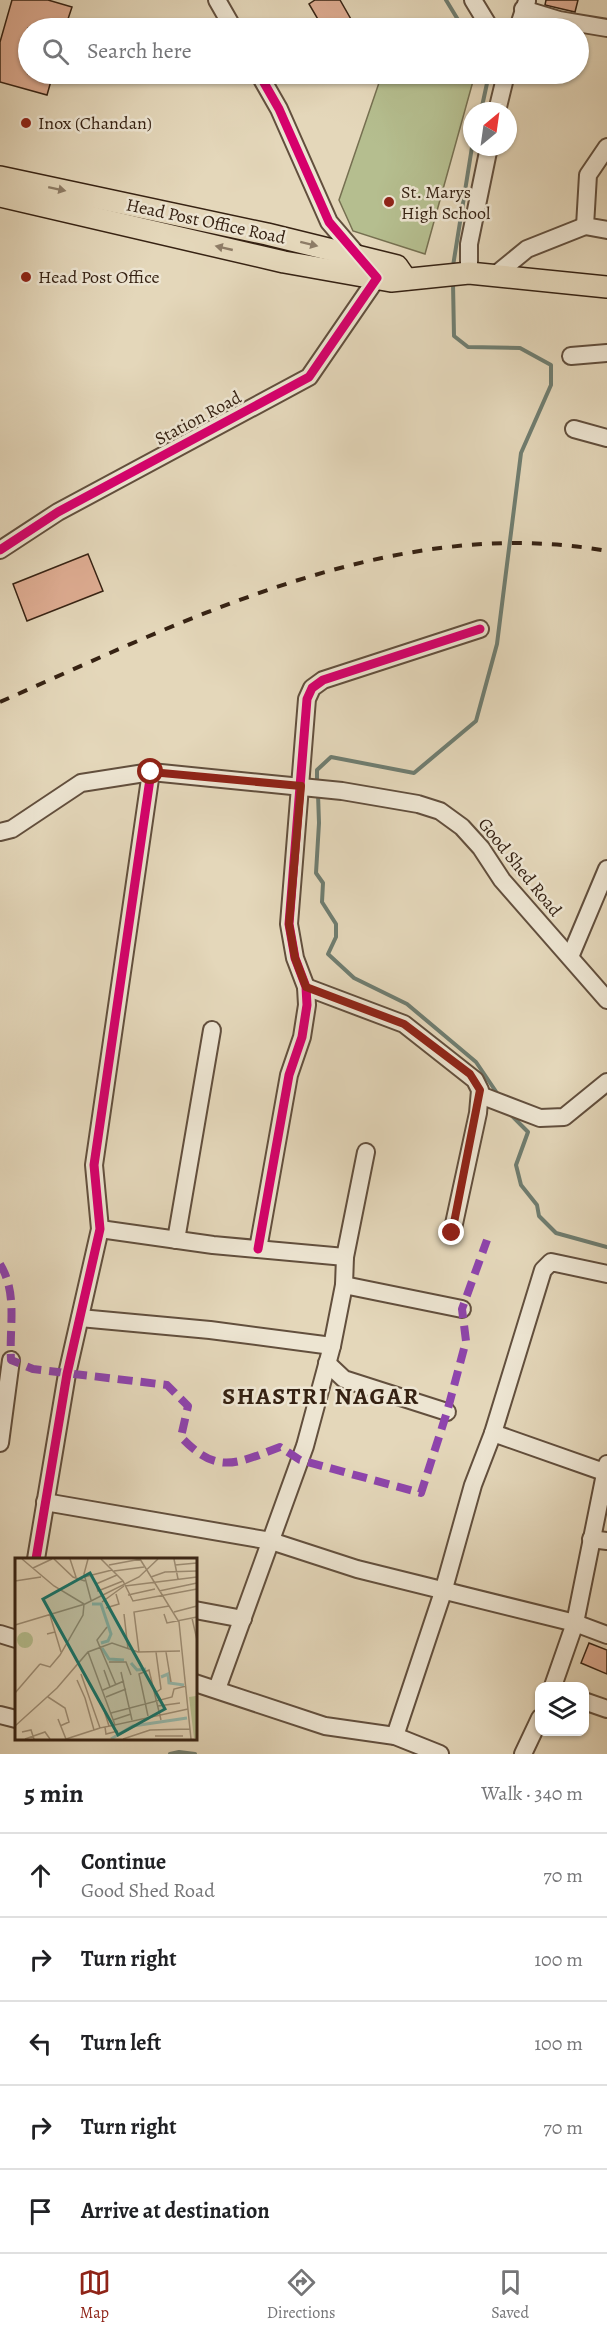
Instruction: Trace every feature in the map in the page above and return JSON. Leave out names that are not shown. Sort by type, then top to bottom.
[{"type":"main road","name":"Head Post Office Road","points":[[0,177],[267,234],[397,266],[406,279]]},
{"type":"main road","name":"Head Post Office Road","points":[[0,196],[284,262],[377,278],[391,280],[455,275],[494,276],[607,287]]},
{"type":"street","points":[[217,0],[227,18]]},
{"type":"street","points":[[473,0],[484,18]]},
{"type":"street","points":[[525,5],[554,18]]},
{"type":"street","points":[[589,25],[607,28]]},
{"type":"street","points":[[265,84],[279,109],[329,222],[377,278]]},
{"type":"street","points":[[499,102],[504,84]]},
{"type":"street","points":[[585,226],[588,175],[607,147]]},
{"type":"street","points":[[455,275],[469,244],[487,156]]},
{"type":"street","points":[[494,276],[527,249],[585,226],[607,230]]},
{"type":"street","name":"Station Road","points":[[0,550],[58,512],[309,377],[377,278]]},
{"type":"street","points":[[571,356],[607,353]]},
{"type":"street","points":[[574,429],[607,438]]},
{"type":"street","points":[[258,1249],[289,1075],[302,1037],[307,1005],[306,987],[295,958],[289,924],[313,787],[306,705],[312,688],[323,680],[480,629]]},
{"type":"street","points":[[36,1558],[80,1318],[100,1229],[94,1165],[151,772]]},
{"type":"street","name":"Good Shed Road","points":[[0,832],[12,829],[81,783],[151,772],[313,787],[418,804],[440,811],[462,826],[481,848],[502,880],[607,1000]]},
{"type":"street","points":[[570,957],[607,869]]},
{"type":"street","points":[[306,987],[404,1024],[470,1074],[478,1086],[480,1095],[452,1233]]},
{"type":"street","points":[[176,1240],[212,1030]]},
{"type":"street","points":[[480,1095],[540,1118],[564,1117],[607,1082]]},
{"type":"street","points":[[217,1689],[305,1446],[332,1346],[344,1285],[345,1257],[366,1152]]},
{"type":"street","points":[[100,1229],[176,1240],[345,1257]]},
{"type":"street","points":[[395,1736],[443,1592],[472,1485],[493,1433],[545,1266],[555,1262],[607,1274]]},
{"type":"street","points":[[344,1285],[462,1309]]},
{"type":"street","points":[[80,1318],[210,1330],[332,1346]]},
{"type":"street","points":[[0,1443],[11,1360]]},
{"type":"street","points":[[327,1363],[344,1379],[447,1412]]},
{"type":"street","points":[[493,1433],[606,1468],[599,1540],[575,1623],[554,1682]]},
{"type":"street","points":[[45,1502],[271,1541],[357,1569],[575,1623],[607,1635]]},
{"type":"street","points":[[196,1610],[243,1619]]},
{"type":"street","points":[[0,1634],[15,1639]]},
{"type":"street","points":[[196,1683],[325,1726],[395,1736],[440,1754]]},
{"type":"street","points":[[589,1702],[607,1709]]},
{"type":"street","points":[[0,1715],[15,1719]]},
{"type":"street","points":[[523,1754],[535,1729]]},
{"type":"green space","points":[[379,84],[472,84],[467,102],[463,102],[463,117],[425,254],[353,231],[339,200]]},
{"type":"building","points":[[12,0],[48,0],[72,7],[68,18],[18,18],[18,84],[50,84],[47,95],[0,82],[0,42]]},
{"type":"building","points":[[315,0],[340,0],[350,18],[317,18],[309,4]]},
{"type":"building","points":[[546,0],[578,0],[575,12],[545,5]]},
{"type":"building","points":[[88,554],[103,591],[27,621],[13,584]]},
{"type":"building","points":[[589,1643],[607,1650],[607,1674],[581,1663]]},
{"type":"waterway","points":[[446,0],[457,18]]},
{"type":"waterway","points":[[483,102],[487,84]]},
{"type":"waterway","points":[[453,266],[471,156]]},
{"type":"waterway","points":[[317,784],[317,770],[331,757],[414,773],[476,721],[497,644],[521,453],[551,385],[551,365],[520,348],[468,347],[454,336],[453,283]]},
{"type":"waterway","points":[[318,794],[316,873],[323,883],[322,902],[336,924],[336,937],[328,954],[354,978],[407,1004],[476,1062],[499,1096]]},
{"type":"waterway","points":[[509,1113],[528,1132],[516,1165],[521,1185],[537,1205],[539,1216],[556,1233],[607,1247]]},
{"type":"waterway","points":[[170,1754],[179,1752],[195,1754]]},
{"type":"railway","points":[[0,702],[144,638],[219,608],[295,581],[372,560],[450,547],[528,543],[607,551]]},
{"type":"marked path","points":[[0,1264],[6,1275],[11,1299],[11,1360],[33,1369],[167,1385],[188,1406],[181,1437],[205,1457],[216,1461],[227,1463],[238,1461],[280,1447],[300,1460],[421,1493],[447,1412],[466,1341],[462,1309],[487,1240]]},
{"type":"cycle path","points":[[0,550],[58,512],[309,377],[377,278],[329,222],[279,109],[265,84]]},
{"type":"cycle path","points":[[258,1249],[289,1075],[302,1037],[307,1005],[306,987],[295,958],[289,924],[307,699],[312,688],[323,680],[480,629]]},
{"type":"cycle path","points":[[36,1558],[67,1374],[100,1229],[94,1165],[151,772]]},
{"type":"place","name":"Inox (Chandan)","points":[[26,123]]},
{"type":"place","name":"St. Marys High School","points":[[389,202]]},
{"type":"place","name":"Head Post Office","points":[[26,277]]},
{"type":"district","name":"SHASTRI NAGAR","points":[[321,1396]]},
{"type":"route","points":[[151,772],[301,786],[289,924],[295,958],[306,987],[404,1024],[470,1074],[480,1090],[478,1113],[452,1233]]}]
